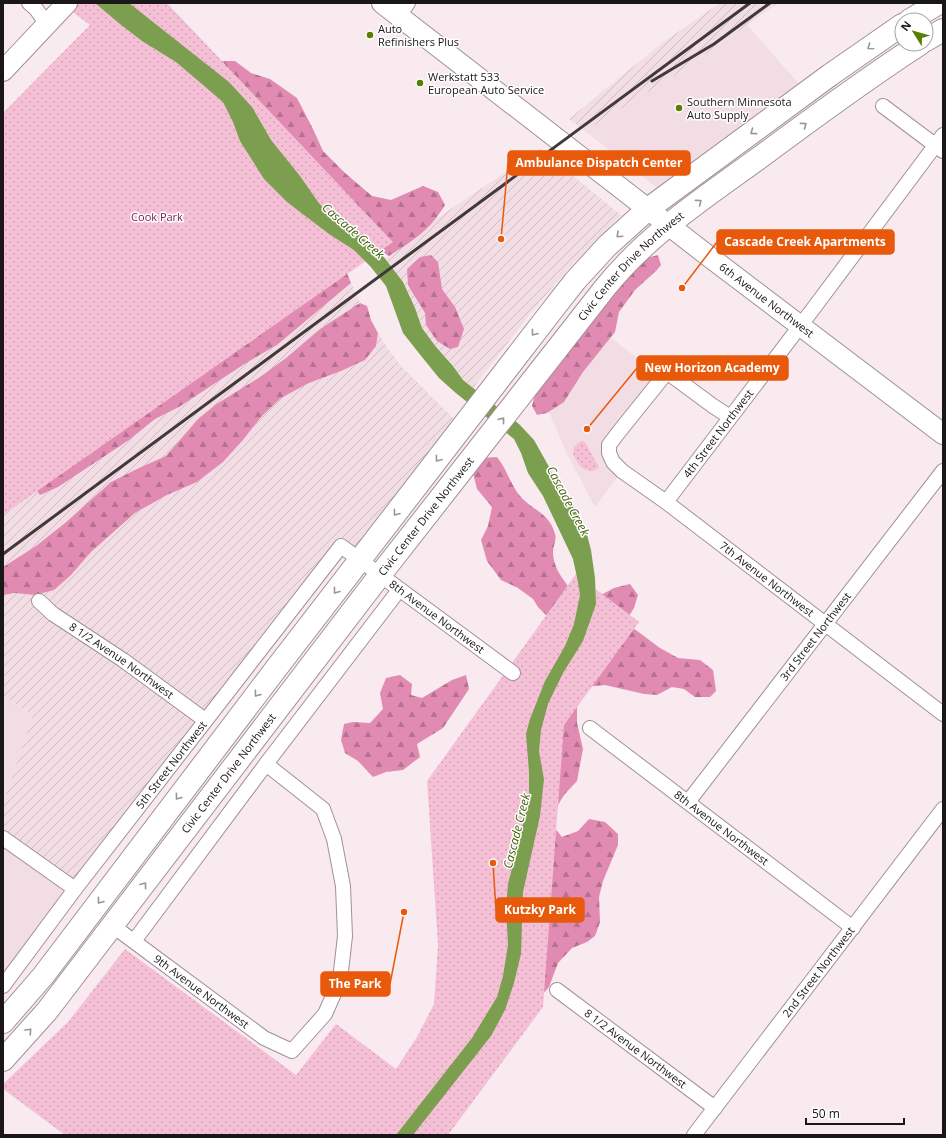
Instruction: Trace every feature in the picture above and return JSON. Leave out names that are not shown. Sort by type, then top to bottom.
[{"type":"main road","points":[[924,12],[939,3]]},
{"type":"main road","points":[[934,35],[943,30]]},
{"type":"main road","points":[[3,1022],[43,976],[360,560],[586,268],[625,228],[648,209],[836,71],[894,31]]},
{"type":"main road","name":"Civic Center Drive Northwest","points":[[3,1060],[48,1011],[380,575],[615,275],[636,252],[668,225],[842,98],[908,52]]},
{"type":"street","points":[[29,3],[36,9],[58,13]]},
{"type":"street","name":"6th Avenue Northwest","points":[[382,3],[403,9],[668,225],[943,434]]},
{"type":"street","points":[[3,71],[58,13]]},
{"type":"street","points":[[883,106],[940,144]]},
{"type":"street","name":"4th Street Northwest","points":[[666,502],[940,144]]},
{"type":"street","name":"7th Avenue Northwest","points":[[730,417],[667,372],[609,445],[609,453],[613,462],[622,471],[666,502],[943,714]]},
{"type":"street","name":"3rd Street Northwest","points":[[688,802],[943,471]]},
{"type":"street","name":"8th Avenue Northwest","points":[[341,546],[513,673]]},
{"type":"street","name":"5th Street Northwest","points":[[3,986],[75,889],[341,546]]},
{"type":"street","points":[[134,941],[266,764],[399,590]]},
{"type":"street","name":"8 1/2 Avenue Northwest","points":[[39,601],[53,614],[123,660],[205,720]]},
{"type":"street","name":"8th Avenue Northwest","points":[[590,728],[853,928]]},
{"type":"street","name":"9th Avenue Northwest","points":[[113,926],[264,1038],[292,1051],[325,1014],[340,980],[345,936],[344,886],[334,839],[323,809],[266,764]]},
{"type":"street","name":"2nd Street Northwest","points":[[694,1135],[943,809]]},
{"type":"street","points":[[3,838],[75,889]]},
{"type":"street","name":"8 1/2 Avenue Northwest","points":[[557,990],[715,1108]]},
{"type":"shaded area","points":[[720,3],[778,3],[682,71],[585,131],[569,119],[662,43]]},
{"type":"shaded area","points":[[747,25],[800,85],[657,188],[585,131],[682,71]]},
{"type":"shaded area","points":[[540,149],[621,215],[568,269],[530,314],[473,388],[463,380],[453,365],[436,347],[422,328],[415,308],[403,283],[385,259],[414,240],[436,219]]},
{"type":"shaded area","points":[[351,283],[360,303],[320,329],[286,358],[256,380],[215,405],[198,419],[166,456],[141,467],[87,504],[41,543],[3,566],[3,515],[37,491],[40,495],[129,440],[155,419],[179,407],[246,363],[277,345]]},
{"type":"shaded area","points":[[601,330],[659,375],[604,447],[626,466],[595,507],[566,452],[549,412],[547,400]]},
{"type":"shaded area","points":[[378,333],[401,366],[455,420],[354,550],[342,540],[75,883],[3,832],[3,803],[33,715],[3,697],[3,595],[15,593],[35,595],[71,575],[91,552],[135,513],[167,495],[197,482],[223,462],[261,417],[281,398],[309,383],[341,371],[376,346]]},
{"type":"shaded area","points":[[3,697],[33,715],[3,803]]},
{"type":"shaded area","points":[[3,832],[75,883],[3,975]]},
{"type":"green space","name":"Cook Park","points":[[61,3],[167,3],[393,242],[3,515],[3,113],[90,25]]},
{"type":"green space","points":[[222,61],[235,61],[251,73],[270,79],[297,98],[323,151],[345,173],[372,196],[391,200],[423,186],[438,192],[445,205],[439,214],[420,234],[389,256],[349,232]]},
{"type":"green space","points":[[431,255],[438,262],[442,289],[455,307],[464,329],[458,347],[450,349],[437,341],[426,325],[425,313],[408,285],[407,269],[420,257]]},
{"type":"green space","points":[[658,255],[661,265],[635,290],[619,312],[615,332],[583,372],[564,402],[547,413],[537,415],[532,406],[535,395],[571,342],[644,259]]},
{"type":"green space","points":[[345,268],[351,283],[277,345],[246,363],[179,407],[155,419],[129,440],[58,487],[40,495],[33,484]]},
{"type":"green space","points":[[360,303],[367,306],[371,320],[378,333],[376,346],[365,360],[309,383],[281,398],[261,417],[223,462],[197,482],[167,495],[135,513],[91,552],[71,575],[54,590],[35,595],[15,593],[3,595],[3,567],[36,546],[65,523],[111,482],[166,456],[198,419],[215,405],[260,377],[286,358],[320,329]]},
{"type":"green space","points":[[581,441],[585,442],[599,467],[593,471],[580,466],[573,454],[574,447]]},
{"type":"green space","points":[[497,457],[520,496],[543,514],[550,522],[555,536],[553,557],[559,572],[571,590],[599,596],[614,588],[630,584],[638,595],[634,608],[625,622],[660,648],[678,658],[700,660],[713,670],[716,691],[710,697],[695,697],[684,689],[672,687],[657,695],[644,694],[605,685],[584,687],[577,698],[577,723],[583,749],[577,781],[564,795],[555,810],[553,826],[562,837],[578,831],[589,819],[605,822],[618,834],[618,845],[603,881],[599,897],[600,922],[595,936],[587,942],[572,948],[558,963],[549,987],[532,1006],[550,619],[538,607],[533,599],[518,588],[501,580],[487,561],[481,540],[488,526],[492,507],[477,489],[472,469],[481,458]]},
{"type":"green space","points":[[576,574],[639,622],[564,725],[543,1007],[448,1135],[65,1135],[3,1089],[3,1084],[68,1022],[125,949],[296,1075],[336,1024],[396,1069],[417,1037],[434,1004],[438,945],[427,781]]},
{"type":"green space","points":[[400,675],[412,684],[411,695],[422,698],[452,680],[466,675],[469,689],[443,728],[417,744],[420,757],[403,770],[386,772],[373,777],[358,761],[345,753],[341,740],[344,724],[353,722],[370,723],[383,709],[380,693],[386,678]]},
{"type":"water","name":"Cascade Creek","points":[[95,3],[129,3],[229,82],[252,107],[271,140],[300,176],[318,202],[338,224],[360,236],[383,256],[403,282],[422,328],[463,380],[519,424],[534,440],[557,484],[585,527],[591,550],[595,578],[596,604],[583,641],[563,673],[548,704],[541,730],[539,751],[544,779],[540,816],[523,892],[521,954],[514,983],[505,1010],[491,1036],[413,1135],[396,1135],[472,1038],[497,997],[503,976],[508,945],[506,908],[508,884],[529,801],[529,772],[526,734],[530,719],[545,681],[565,646],[574,624],[580,595],[573,559],[543,496],[528,473],[514,439],[439,378],[403,333],[386,286],[370,266],[354,250],[329,234],[287,202],[264,179],[240,141],[223,102],[176,62],[142,41]]},
{"type":"railway","points":[[3,554],[750,3]]},
{"type":"railway","points":[[652,81],[714,44],[770,3]]},
{"type":"place","name":"Auto Refinishers Plus","points":[[370,35]]},
{"type":"place","name":"Werkstatt 533 European Auto Service","points":[[420,83]]},
{"type":"place","name":"Southern Minnesota Auto Supply","points":[[679,108]]},
{"type":"place","name":"Ambulance Dispatch Center","points":[[501,239]]},
{"type":"place","name":"Cascade Creek Apartments","points":[[682,288]]},
{"type":"place","name":"New Horizon Academy","points":[[587,429]]},
{"type":"place","name":"Kutzky Park","points":[[493,863]]},
{"type":"place","name":"The Park","points":[[404,912]]}]
